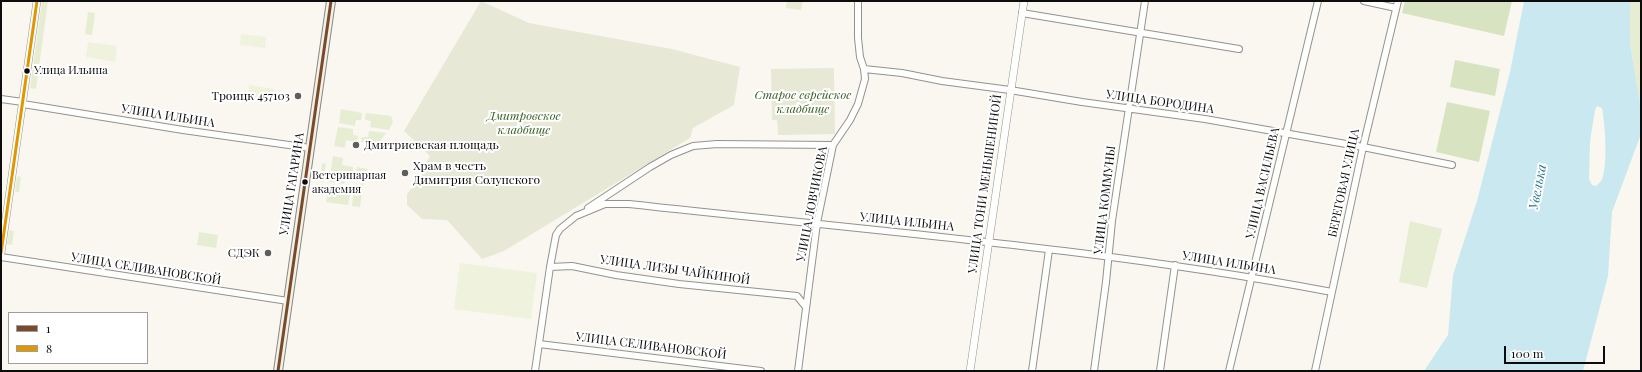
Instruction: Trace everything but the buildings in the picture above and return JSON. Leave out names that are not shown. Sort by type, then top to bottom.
[{"type":"main road","name":"УЛИЦА ГАГАРИНА","points":[[278,371],[330,1]]},
{"type":"street","points":[[1,253],[37,1]]},
{"type":"street","name":"УЛИЦА ЛОВЧИКОВА","points":[[798,371],[805,306],[817,223],[833,145],[850,120],[858,104],[865,79],[864,69],[860,57],[858,38],[858,1]]},
{"type":"street","name":"УЛИЦА ТОНИ МЕНЬШЕНИНОЙ","points":[[970,371],[987,243],[1024,1]]},
{"type":"street","name":"УЛИЦА КОММУНЫ","points":[[1094,371],[1112,221],[1145,1]]},
{"type":"street","name":"УЛИЦА ВАСИЛЬЕВА","points":[[1229,371],[1318,1]]},
{"type":"street","points":[[1364,1],[1396,8]]},
{"type":"street","name":"БЕРЕГОВАЯ УЛИЦА","points":[[1315,371],[1363,147],[1398,1]]},
{"type":"street","points":[[1022,13],[1239,49]]},
{"type":"street","name":"УЛИЦА БОРОДИНА","points":[[864,69],[902,73],[942,81],[1205,119],[1363,147],[1452,166]]},
{"type":"street","name":"УЛИЦА ИЛЬИНА","points":[[1,99],[183,130],[310,148]]},
{"type":"street","name":"УЛИЦА ИЛЬИНА","points":[[550,267],[556,235],[560,229],[576,216],[650,167],[671,155],[693,146],[717,144],[833,145]]},
{"type":"street","name":"УЛИЦА ИЛЬИНА","points":[[576,216],[605,204],[629,204],[817,223],[1108,256],[1252,277],[1332,292]]},
{"type":"street","points":[[1032,371],[1049,250]]},
{"type":"street","name":"УЛИЦА СЕЛИВАНОВСКОЙ","points":[[1,257],[288,301]]},
{"type":"street","points":[[1160,371],[1175,265]]},
{"type":"street","name":"УЛИЦА ЛИЗЫ ЧАЙКИНОЙ","points":[[550,267],[572,266],[616,275],[679,284],[797,296]]},
{"type":"street","points":[[535,371],[550,267]]},
{"type":"street","points":[[805,306],[797,296],[808,290]]},
{"type":"street","name":"УЛИЦА СЕЛИВАНОВСКОЙ","points":[[539,344],[761,371]]},
{"type":"green space","points":[[42,1],[48,1],[36,89],[30,88]]},
{"type":"green space","name":"Дмитровское кладбище","points":[[481,1],[529,23],[672,49],[740,67],[734,105],[693,128],[690,138],[504,251],[482,259],[447,220],[422,219],[407,205],[407,194],[422,175],[424,166],[430,156],[404,131]]},
{"type":"green space","points":[[787,1],[803,1],[801,10],[786,8]]},
{"type":"green space","points":[[1405,1],[1512,1],[1504,36],[1402,13]]},
{"type":"green space","points":[[1630,1],[1641,1],[1641,110],[1630,43]]},
{"type":"green space","points":[[88,12],[95,13],[92,35],[85,34]]},
{"type":"green space","points":[[241,34],[266,37],[265,48],[240,45]]},
{"type":"green space","points":[[88,42],[117,46],[115,62],[86,57]]},
{"type":"green space","points":[[1455,60],[1500,69],[1495,96],[1450,87]]},
{"type":"green space","name":"Старое еврейское кладбище","points":[[834,68],[835,134],[778,135],[777,120],[772,120],[771,69]]},
{"type":"green space","points":[[249,85],[274,89],[273,100],[248,97]]},
{"type":"green space","points":[[1447,102],[1490,111],[1479,162],[1436,152]]},
{"type":"green space","points":[[341,109],[362,113],[361,120],[356,120],[355,126],[339,123]]},
{"type":"green space","points":[[366,113],[391,116],[393,122],[389,130],[370,127],[371,121],[365,120]]},
{"type":"green space","points":[[338,127],[353,129],[353,135],[358,136],[357,142],[346,140],[345,148],[334,146]]},
{"type":"green space","points":[[369,131],[386,133],[378,144],[361,142],[362,137],[368,137]]},
{"type":"green space","points":[[333,156],[343,158],[342,165],[353,167],[352,177],[346,177],[344,184],[329,182]]},
{"type":"green space","points":[[322,163],[326,164],[323,182],[320,181]]},
{"type":"green space","points":[[357,167],[368,169],[364,179],[360,207],[352,206],[353,195],[359,196],[362,179],[355,178]]},
{"type":"green space","points":[[17,176],[21,177],[19,192],[15,192]]},
{"type":"green space","points":[[329,185],[344,188],[343,194],[350,195],[348,205],[326,202]]},
{"type":"green space","points":[[1410,221],[1442,229],[1427,288],[1399,282]]},
{"type":"green space","points":[[9,230],[14,231],[12,245],[7,244]]},
{"type":"green space","points":[[199,232],[218,235],[216,248],[197,245]]},
{"type":"green space","points":[[460,263],[537,273],[531,319],[454,309]]},
{"type":"water","name":"Увелька","points":[[1524,1],[1630,1],[1630,43],[1641,110],[1641,134],[1612,212],[1608,276],[1583,371],[1424,371],[1448,335],[1453,275],[1477,201],[1510,72]],"holes":[[[1597,106],[1602,108],[1605,134],[1605,164],[1602,179],[1596,186],[1592,185],[1589,179],[1590,141],[1595,110]]]},
{"type":"transit line","name":"8","points":[[1,253],[37,1]]},
{"type":"transit line","name":"1","points":[[278,371],[331,1]]},
{"type":"place","name":"Улица Ильина","points":[[27,71]]},
{"type":"place","name":"Троицк 457103","points":[[298,96]]},
{"type":"place","name":"Дмитриевская площадь","points":[[356,145]]},
{"type":"place","name":"Храм в честь Димитрия Солунского","points":[[405,173]]},
{"type":"place","name":"Ветеринарная академия","points":[[305,182]]},
{"type":"place","name":"СДЭК","points":[[268,253]]}]
